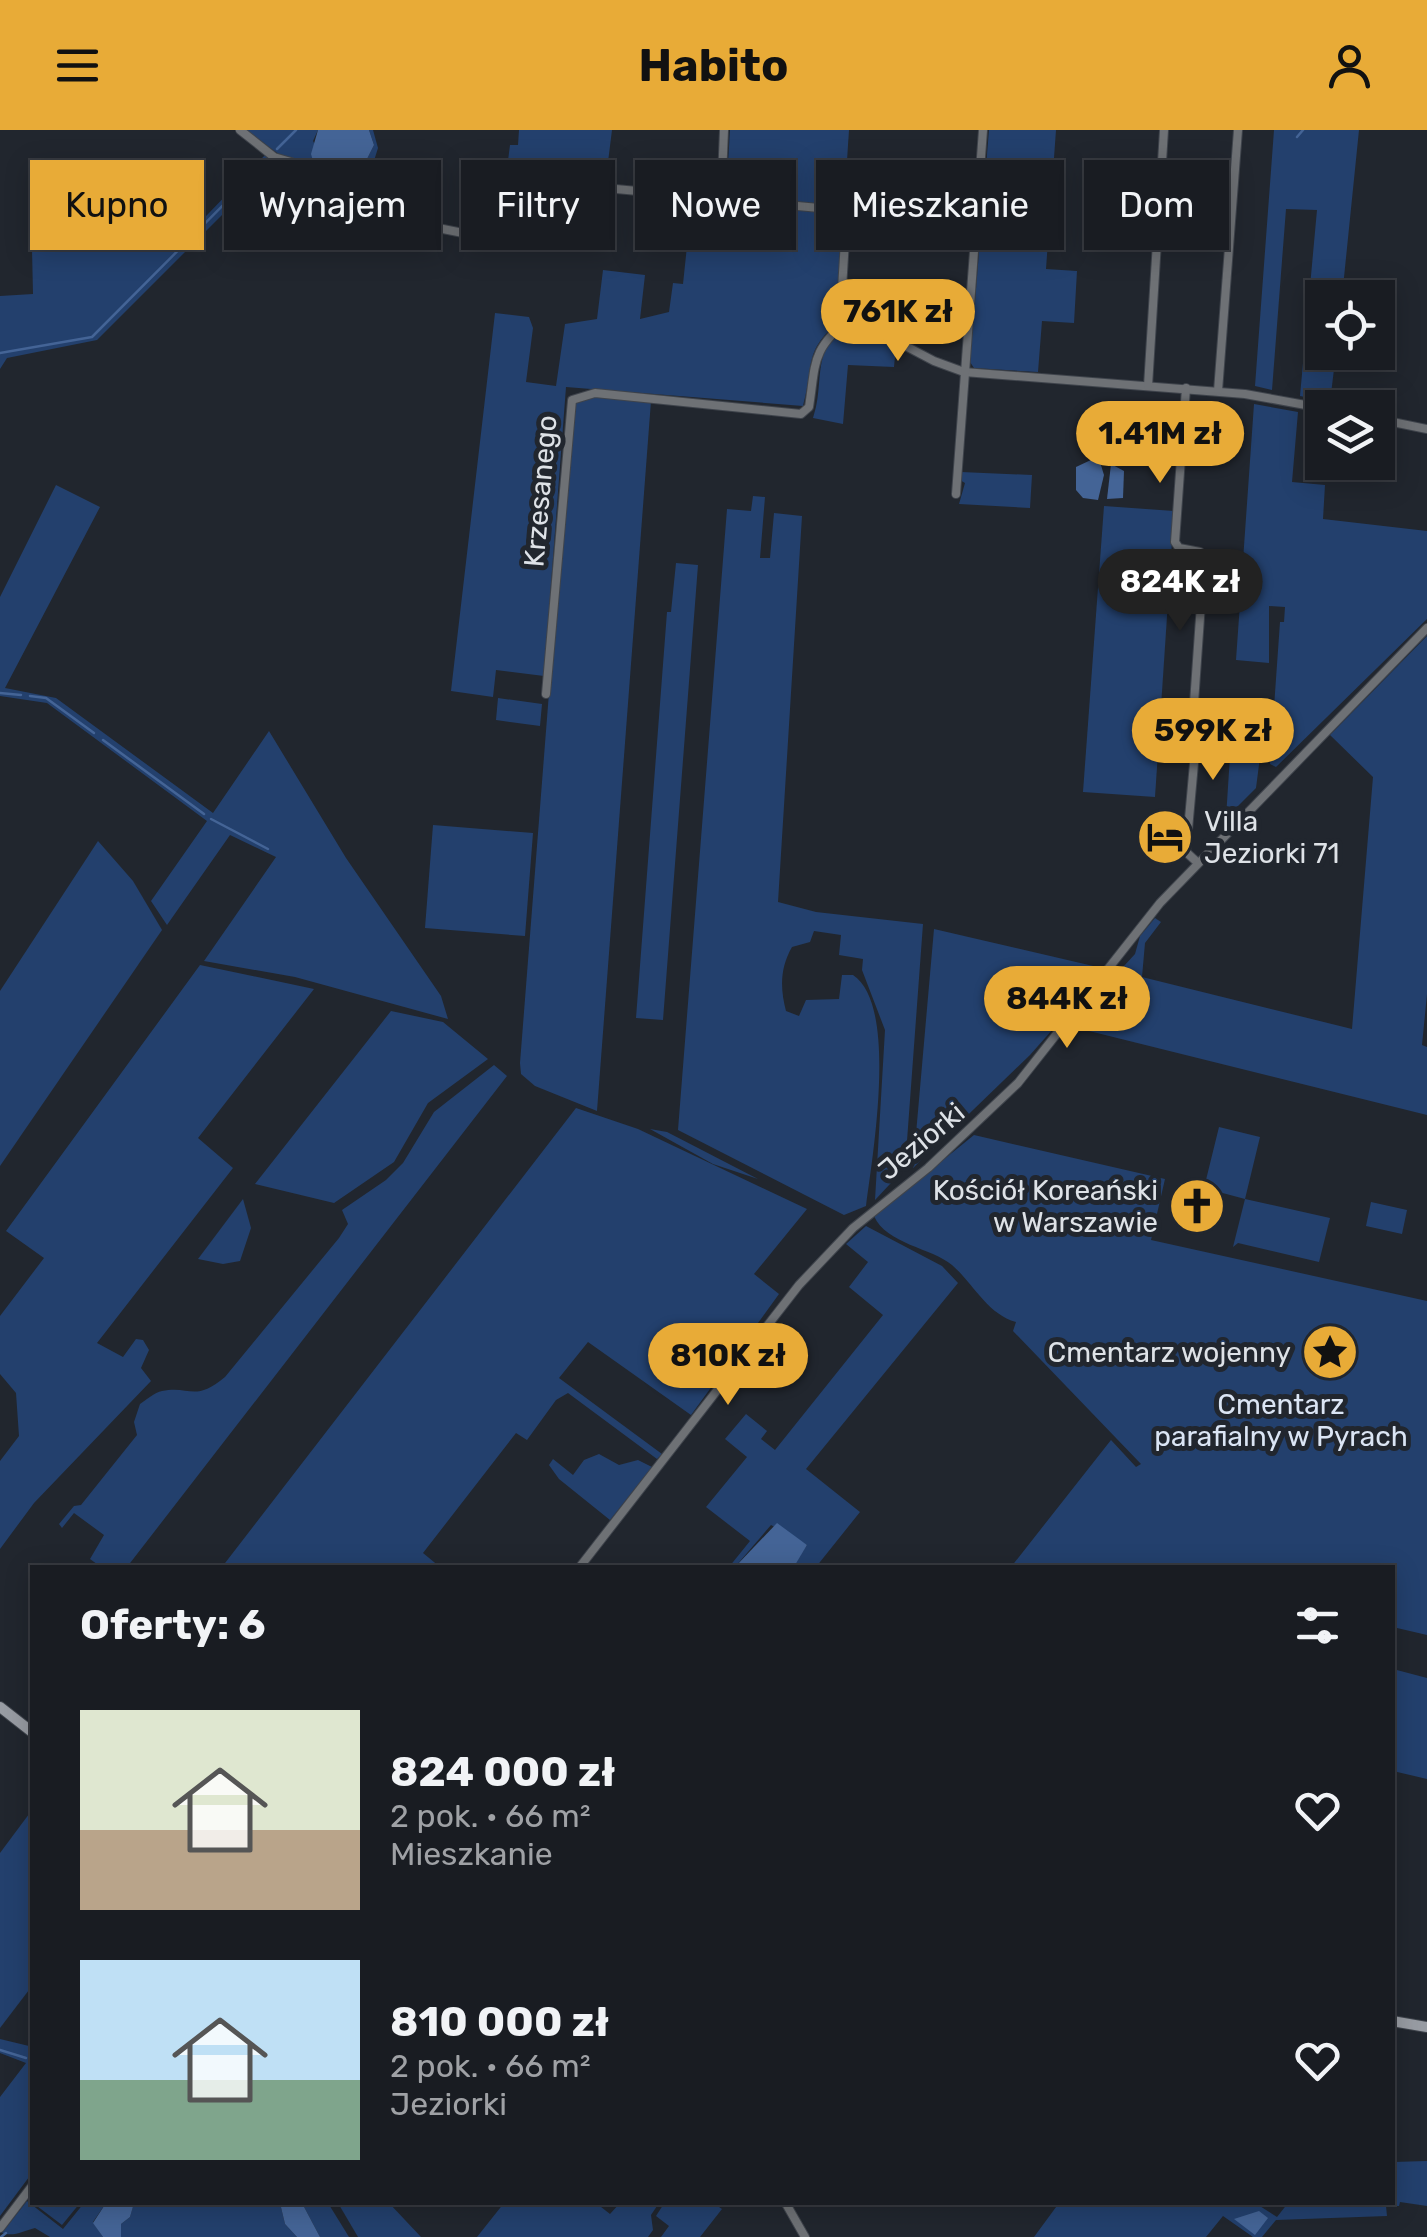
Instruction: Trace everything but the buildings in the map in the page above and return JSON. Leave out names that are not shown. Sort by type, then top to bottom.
[{"type":"street","points":[[240,130],[274,157],[359,182],[407,220],[449,231],[503,230],[512,185],[519,180],[635,193]]},
{"type":"street","points":[[722,160],[724,130]]},
{"type":"street","points":[[956,494],[983,130]]},
{"type":"street","points":[[1148,386],[1164,130]]},
{"type":"street","points":[[1218,392],[1238,130]]},
{"type":"street","points":[[796,205],[841,214],[846,224],[841,305],[850,318],[964,372],[1186,388],[1305,405]]},
{"type":"street","name":"Krzesanego","points":[[546,694],[572,400],[595,393],[801,414],[809,407],[812,366],[820,347],[850,318]]},
{"type":"street","points":[[1186,388],[1175,542],[1179,548],[1200,552],[1204,561],[1194,702]]},
{"type":"street","points":[[1395,422],[1427,429]]},
{"type":"street","name":"Jeziorki","points":[[582,1565],[799,1285],[853,1228],[928,1168],[1018,1083],[1151,912],[1427,628]]},
{"type":"street","points":[[1198,719],[1186,852],[1198,863]]},
{"type":"street","points":[[0,1707],[30,1730]]},
{"type":"street","points":[[1395,2022],[1427,2027]]},
{"type":"street","points":[[0,2228],[30,2189]]},
{"type":"street","points":[[787,2205],[804,2237]]},
{"type":"green space","points":[[246,130],[318,130],[313,141],[323,160],[280,155]]},
{"type":"green space","points":[[369,130],[373,130],[378,148],[374,160],[366,160],[374,145]]},
{"type":"green space","points":[[519,130],[612,130],[608,160],[508,160],[510,145],[518,145]]},
{"type":"green space","points":[[730,130],[849,130],[847,160],[816,160],[816,204],[796,202],[796,160],[728,160]]},
{"type":"green space","points":[[989,130],[1056,130],[1054,160],[987,160]]},
{"type":"green space","points":[[1274,130],[1359,130],[1344,280],[1311,280],[1317,210],[1286,209],[1272,390],[1255,386]]},
{"type":"green space","points":[[224,197],[224,213],[204,233],[204,218]]},
{"type":"green space","points":[[796,208],[816,211],[816,250],[841,250],[838,296],[842,320],[815,350],[803,406],[566,387],[544,676],[496,670],[493,697],[451,691],[495,313],[529,317],[533,328],[526,382],[556,386],[565,324],[597,319],[603,270],[645,275],[640,319],[669,312],[673,283],[683,284],[687,250],[796,250]]},
{"type":"green space","points":[[32,250],[187,250],[97,340],[7,358],[0,369],[0,296],[33,294]]},
{"type":"green space","points":[[979,250],[1047,250],[1046,269],[1077,271],[1074,323],[1042,321],[1038,372],[974,368],[970,362]]},
{"type":"green space","points":[[850,325],[896,346],[894,367],[848,365],[843,424],[813,418],[824,355],[837,334]]},
{"type":"green space","points":[[1305,341],[1305,370],[1334,370],[1331,390],[1305,390],[1305,397],[1300,396]]},
{"type":"green space","points":[[585,396],[651,401],[597,1111],[535,1086],[521,1074],[520,1063],[571,412],[574,403]]},
{"type":"green space","points":[[1254,404],[1298,412],[1292,482],[1325,485],[1323,519],[1427,531],[1427,619],[1276,767],[1270,764],[1280,622],[1284,622],[1285,607],[1269,606],[1269,663],[1236,660]]},
{"type":"green space","points":[[961,472],[1032,475],[1030,508],[959,504],[965,483],[960,480]]},
{"type":"green space","points":[[56,485],[100,507],[5,688],[56,698],[213,813],[269,731],[346,858],[441,996],[448,1019],[295,977],[204,961],[276,857],[230,835],[167,925],[151,901],[207,821],[47,703],[0,696],[0,597]]},
{"type":"green space","points":[[753,496],[765,497],[760,558],[770,558],[774,513],[802,516],[778,902],[816,912],[923,924],[905,1168],[875,1200],[885,1030],[862,970],[863,959],[839,955],[841,935],[814,931],[810,942],[792,947],[783,970],[786,1011],[799,1016],[806,1000],[839,999],[842,975],[853,975],[867,992],[875,1017],[879,1084],[866,1206],[844,1215],[678,1130],[727,509],[751,511]]},
{"type":"green space","points":[[1104,506],[1174,511],[1155,797],[1083,792]]},
{"type":"green space","points":[[676,563],[698,565],[663,1020],[636,1018],[667,612],[671,612]]},
{"type":"green space","points":[[1427,636],[1427,994],[1422,1045],[1427,1047],[1427,1115],[1069,1026],[1135,954],[1140,936],[1155,918],[1161,922],[1145,943],[1142,977],[1352,1029],[1373,777],[1330,735]]},
{"type":"green space","points":[[498,698],[542,704],[540,726],[496,720]]},
{"type":"green space","points":[[1232,715],[1265,718],[1256,788],[1226,818],[1231,740],[1200,737],[1201,716],[1231,719]]},
{"type":"green space","points":[[433,825],[533,833],[525,936],[425,928]]},
{"type":"green space","points":[[98,841],[133,881],[162,930],[0,1166],[0,991]]},
{"type":"green space","points":[[934,929],[1106,969],[1030,1055],[913,1168]]},
{"type":"green space","points":[[200,965],[314,989],[198,1138],[233,1168],[97,1343],[123,1357],[136,1339],[143,1340],[149,1350],[141,1368],[151,1381],[34,1503],[0,1549],[0,1461],[19,1436],[16,1393],[0,1374],[0,1316],[44,1258],[6,1231]]},
{"type":"green space","points":[[391,1011],[443,1022],[488,1059],[428,1103],[394,1162],[334,1203],[255,1184]]},
{"type":"green space","points":[[494,1065],[507,1076],[129,1565],[98,1565],[90,1559],[104,1535],[74,1513],[62,1528],[59,1524],[74,1506],[81,1505],[137,1435],[134,1422],[140,1404],[162,1391],[199,1391],[225,1377],[339,1238],[348,1224],[342,1210],[386,1180],[403,1163],[434,1112]]},
{"type":"green space","points":[[576,1108],[638,1129],[807,1209],[754,1274],[779,1294],[691,1415],[588,1342],[559,1378],[662,1454],[657,1459],[568,1393],[556,1400],[527,1440],[516,1433],[423,1553],[438,1565],[224,1565]]},
{"type":"green space","points":[[1219,1127],[1260,1137],[1245,1199],[1204,1188]]},
{"type":"green space","points":[[650,1129],[667,1132],[758,1179],[713,1164]]},
{"type":"green space","name":"Cmentarz parafialny w Pyrach","points":[[974,1135],[1165,1179],[1151,1240],[1427,1301],[1427,1635],[1397,1628],[1395,1637],[1395,1565],[1013,1565],[1111,1440],[1136,1467],[1141,1464],[1013,1331],[1016,1322],[989,1305],[952,1265],[888,1233],[874,1216]]},
{"type":"green space","points":[[243,1199],[251,1228],[240,1261],[223,1264],[198,1259]]},
{"type":"green space","points":[[1245,1199],[1330,1218],[1319,1262],[1238,1243],[1233,1247]]},
{"type":"green space","points":[[1371,1202],[1407,1210],[1402,1234],[1366,1226]]},
{"type":"green space","points":[[866,1226],[942,1266],[958,1283],[806,1469],[860,1512],[818,1565],[793,1565],[807,1545],[771,1525],[737,1565],[731,1565],[750,1541],[706,1507],[747,1457],[725,1439],[746,1414],[767,1431],[761,1439],[775,1450],[883,1315],[849,1287],[868,1262],[846,1244]]},
{"type":"green space","points":[[599,1454],[619,1465],[638,1460],[652,1467],[610,1520],[559,1479],[549,1465],[553,1459],[573,1475],[584,1460]]},
{"type":"green space","points":[[1395,1670],[1427,1678],[1427,1779],[1395,1771]]},
{"type":"green space","points":[[30,1813],[30,1989],[0,2028],[0,1853]]},
{"type":"green space","points":[[0,2039],[30,2048],[30,2176],[0,2216],[0,2097],[26,2063],[0,2053]]},
{"type":"green space","points":[[1427,2161],[1427,2206],[1400,2202],[1399,2206],[1386,2206],[1387,2216],[1276,2220],[1262,2237],[1253,2237],[1223,2216],[1206,2237],[1034,2237],[1058,2205],[1258,2205],[1277,2217],[1286,2205],[1395,2205],[1395,2162]]},
{"type":"green space","points":[[27,2201],[63,2229],[82,2205],[105,2205],[93,2222],[103,2237],[50,2237],[35,2228],[2,2233]]},
{"type":"green space","points":[[36,2205],[78,2205],[62,2225]]},
{"type":"green space","points":[[133,2205],[280,2205],[285,2224],[297,2237],[121,2237],[121,2224],[130,2217]]},
{"type":"green space","points":[[303,2205],[329,2205],[349,2237],[320,2237]]},
{"type":"green space","points":[[339,2205],[391,2205],[421,2237],[358,2237]]},
{"type":"green space","points":[[502,2205],[599,2205],[610,2214],[618,2205],[658,2205],[651,2215],[653,2230],[648,2237],[477,2237]]},
{"type":"green space","points":[[663,2205],[716,2205],[722,2209],[700,2237],[661,2237],[669,2226],[656,2216]]},
{"type":"shaded area","points":[[318,130],[369,130],[374,145],[366,160],[313,160]]},
{"type":"shaded area","points":[[1093,459],[1100,462],[1104,475],[1098,500],[1083,498],[1076,490],[1076,467]]},
{"type":"shaded area","points":[[1111,464],[1124,471],[1123,498],[1107,499]]},
{"type":"shaded area","points":[[777,1523],[807,1545],[795,1565],[737,1565]]},
{"type":"shaded area","points":[[105,2205],[133,2205],[130,2217],[121,2224],[121,2237],[103,2237],[93,2223]]},
{"type":"shaded area","points":[[280,2205],[303,2205],[320,2237],[297,2237],[285,2224]]},
{"type":"shaded area","points":[[1259,2211],[1268,2218],[1255,2235],[1234,2219]]},
{"type":"waterway","points":[[277,149],[296,130]]},
{"type":"waterway","points":[[1297,137],[1303,130]]},
{"type":"waterway","points":[[0,353],[92,337],[224,204]]},
{"type":"waterway","points":[[0,693],[21,695]]},
{"type":"waterway","points":[[30,696],[46,698],[94,733]]},
{"type":"waterway","points":[[103,740],[204,814]]},
{"type":"waterway","points":[[211,819],[268,849]]},
{"type":"waterway","points":[[0,2050],[26,2058]]},
{"type":"waterway","points":[[1,2237],[6,2233]]},
{"type":"place","name":"Villa Jeziorki 71","points":[[1165,837]]},
{"type":"place","name":"Kościół Koreański w Warszawie","points":[[1197,1206]]},
{"type":"place","name":"Cmentarz wojenny","points":[[1330,1352]]}]
